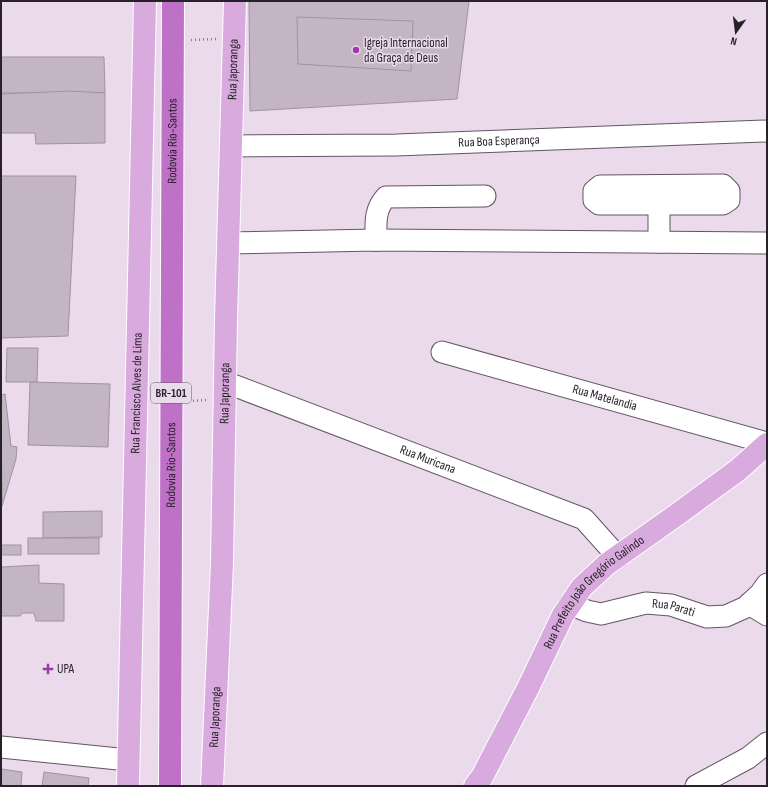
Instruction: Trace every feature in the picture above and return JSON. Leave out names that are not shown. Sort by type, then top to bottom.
[{"type":"highway","name":"Rodovia Rio-Santos","points":[[170,786],[173,1]]},
{"type":"main road","name":"Rua Francisco Alves de Lima","points":[[128,786],[145,1]]},
{"type":"main road","name":"Rua Japoranga","points":[[212,786],[222,563],[228,243],[235,1]]},
{"type":"main road","name":"Rua Prefeito João Gregório Galindo","points":[[475,786],[482,777],[528,688],[563,615],[582,587],[607,564],[738,470],[767,444]]},
{"type":"street","name":"Rua Boa Esperança","points":[[231,146],[396,145],[767,131]]},
{"type":"street","points":[[723,185],[729,190],[729,200],[723,204],[659,204],[600,204],[594,200],[594,191],[600,186],[723,185]]},
{"type":"street","points":[[376,240],[377,211],[380,203],[386,197],[485,196]]},
{"type":"street","points":[[659,204],[659,242]]},
{"type":"street","points":[[228,243],[376,240],[767,243]]},
{"type":"street","name":"Rua Matelandia","points":[[442,352],[767,444]]},
{"type":"street","name":"Rua Muricana","points":[[225,390],[584,519],[618,556]]},
{"type":"street","name":"Rua Parati","points":[[570,604],[601,614],[646,603],[671,605],[707,617],[726,616],[746,607],[767,584]]},
{"type":"street","points":[[749,604],[767,615]]},
{"type":"street","points":[[696,786],[748,758],[767,744]]},
{"type":"street","points":[[1,747],[128,760]]},
{"type":"path","points":[[173,40],[234,39]]},
{"type":"path","points":[[171,401],[225,390]]},
{"type":"building","name":"Igreja Internacional da Graça de Deus","points":[[249,1],[469,1],[457,99],[250,111]]},
{"type":"building","points":[[297,17],[413,21],[411,71],[298,64]]},
{"type":"building","points":[[1,57],[104,57],[105,93],[1,93]]},
{"type":"building","points":[[70,91],[105,93],[105,143],[36,144],[35,133],[1,133],[1,94]]},
{"type":"building","points":[[1,176],[76,176],[68,336],[1,338]]},
{"type":"building","points":[[7,348],[38,348],[37,382],[6,382]]},
{"type":"building","points":[[30,382],[110,384],[108,447],[28,445]]},
{"type":"building","points":[[5,394],[11,446],[17,447],[16,459],[2,506],[1,395]]},
{"type":"building","points":[[102,511],[102,537],[43,538],[43,512]]},
{"type":"building","points":[[28,538],[99,538],[99,554],[28,554]]},
{"type":"building","points":[[1,545],[21,545],[21,555],[1,555]]},
{"type":"building","points":[[39,565],[39,583],[64,584],[64,621],[36,621],[34,613],[22,613],[20,616],[1,616],[1,567]]},
{"type":"building","points":[[1,769],[22,772],[21,786],[1,786]]},
{"type":"building","points":[[44,772],[89,778],[88,786],[42,786]]},
{"type":"place","name":"Igreja Internacional da Graça de Deus","points":[[356,50]]},
{"type":"place","name":"UPA","points":[[48,669]]}]
